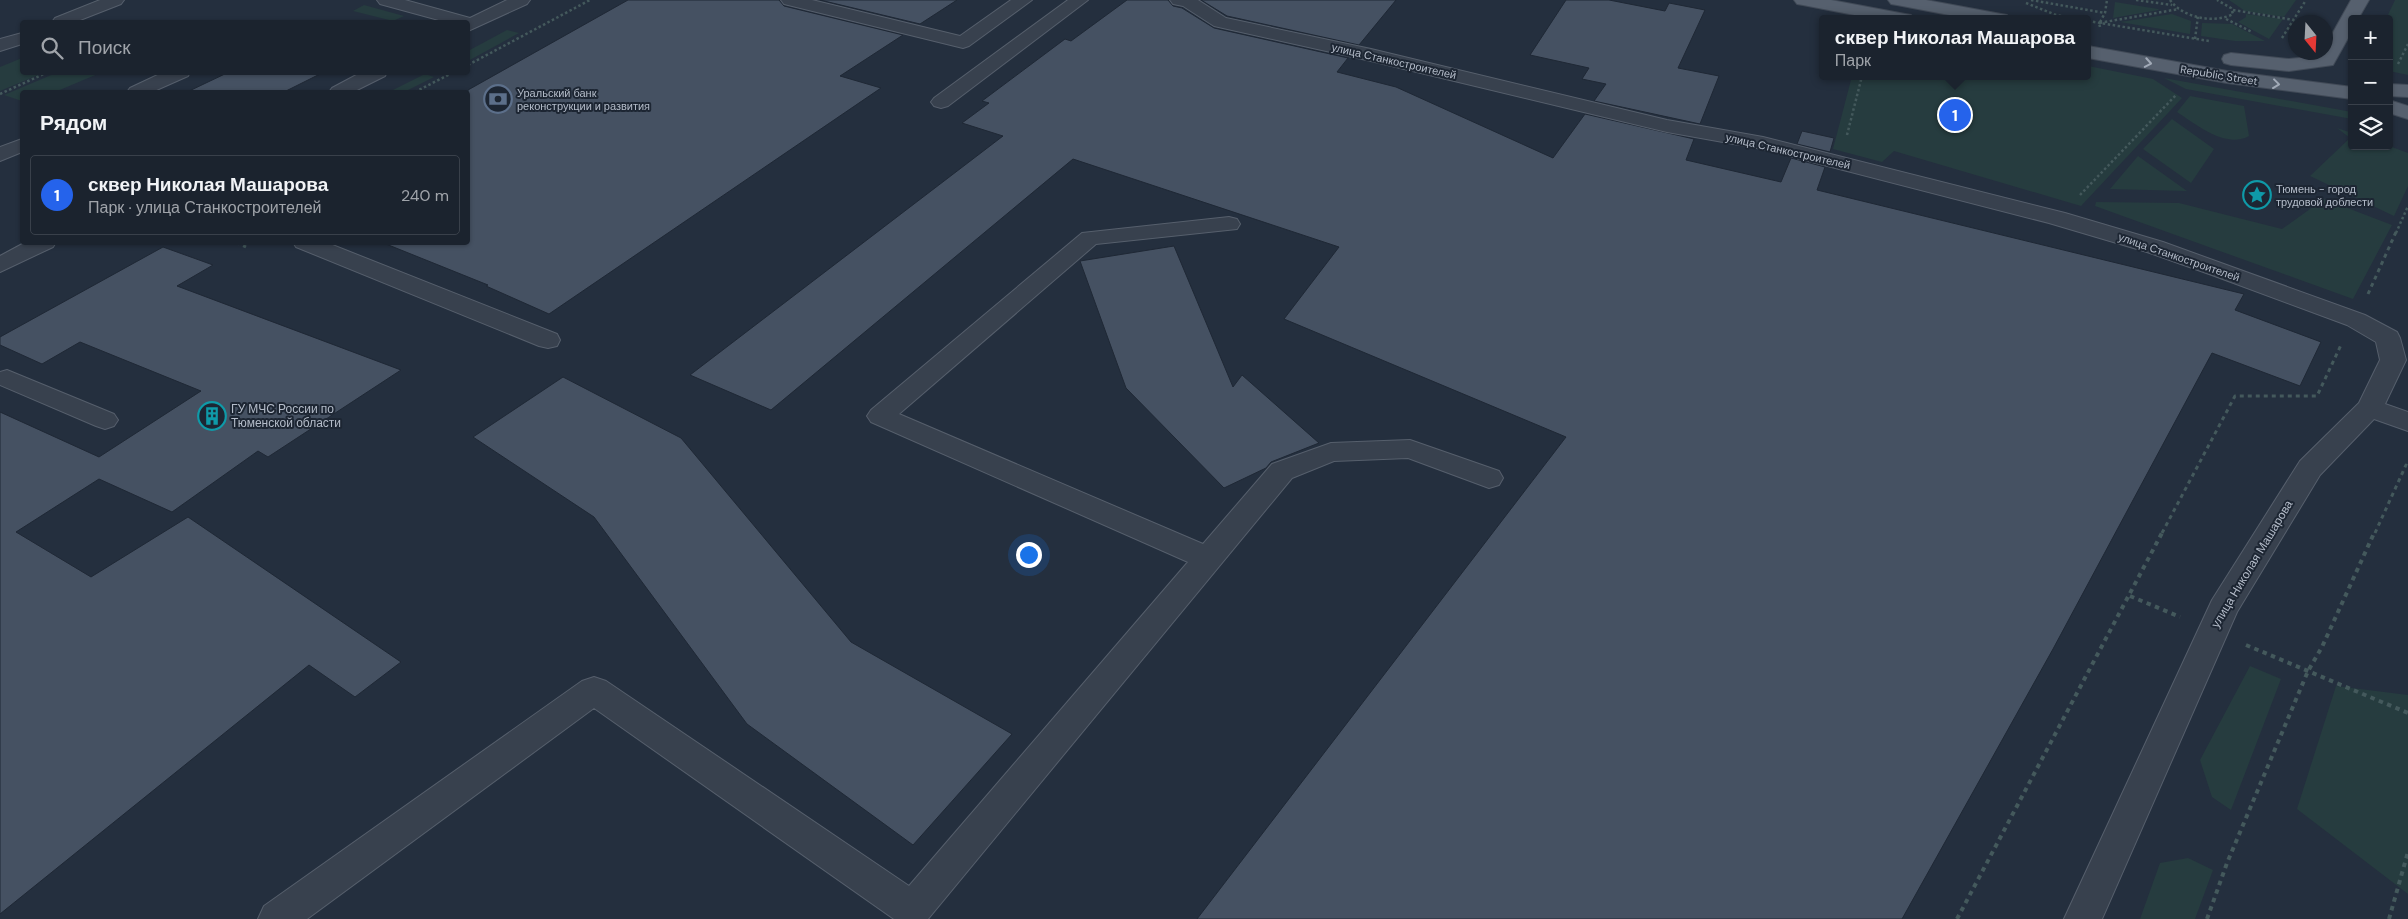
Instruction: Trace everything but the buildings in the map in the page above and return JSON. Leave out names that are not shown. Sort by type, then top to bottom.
[{"type":"main road","points":[[1803,0],[1884,15]]},
{"type":"main road","points":[[1897,0],[1979,15]]},
{"type":"main road","points":[[2348,86],[2335,78],[2330,72],[2326,61],[2360,0]]},
{"type":"main road","name":"Republic Street","points":[[2096,31],[2289,65],[2326,61]]},
{"type":"main road","name":"Republic Street","points":[[2091,53],[2228,77],[2348,92]]},
{"type":"main road","points":[[2393,90],[2408,91]]},
{"type":"main road","points":[[2393,99],[2408,101]]},
{"type":"main road","points":[[2393,107],[2408,113]]},
{"type":"street","points":[[67,20],[115,0]]},
{"type":"street","points":[[390,0],[455,20]]},
{"type":"street","points":[[470,23],[521,0]]},
{"type":"street","points":[[790,0],[963,42],[1023,0]]},
{"type":"street","points":[[941,102],[1079,0]]},
{"type":"street","name":"улица Станкостроителей","points":[[1179,0],[1189,2],[1220,22],[1371,55],[1667,126],[1763,143],[2057,218],[2155,247],[2356,320],[2388,338]]},
{"type":"street","points":[[0,45],[20,39]]},
{"type":"street","points":[[141,90],[174,75]]},
{"type":"street","points":[[343,90],[372,75]]},
{"type":"street","points":[[0,155],[20,146]]},
{"type":"street","points":[[1209,559],[880,416],[1090,238],[1230,224]]},
{"type":"street","points":[[0,265],[39,245]]},
{"type":"street","points":[[311,245],[548,340]]},
{"type":"street","name":"улица Николая Машарова","points":[[2083,919],[2223,608],[2310,468],[2370,408],[2393,360],[2388,338]]},
{"type":"street","points":[[7,378],[105,420]]},
{"type":"street","points":[[2370,408],[2408,422]]},
{"type":"street","points":[[277,919],[594,690],[912,910],[1282,471],[1332,452],[1410,449],[1489,478]]},
{"type":"path","points":[[470,64],[590,0]]},
{"type":"path","points":[[2019,0],[2056,15]]},
{"type":"path","points":[[2031,0],[2106,13]]},
{"type":"path","points":[[2096,31],[2106,13],[2107,0]]},
{"type":"path","points":[[2136,0],[2173,5]]},
{"type":"path","points":[[2170,0],[2179,10],[2198,16],[2225,18],[2233,14],[2232,10]]},
{"type":"path","points":[[2217,0],[2232,10],[2288,19]]},
{"type":"path","points":[[2297,15],[2306,0]]},
{"type":"path","points":[[2096,31],[2179,10]]},
{"type":"path","points":[[2195,39],[2198,16]]},
{"type":"path","points":[[2278,42],[2288,28]]},
{"type":"path","points":[[2096,31],[2195,39],[2212,51]]},
{"type":"path","points":[[2395,71],[2408,44]]},
{"type":"path","points":[[0,94],[41,75]]},
{"type":"path","points":[[420,90],[449,75]]},
{"type":"path","points":[[2057,218],[2176,94]]},
{"type":"path","points":[[1958,919],[2236,396],[2317,396],[2347,333],[2340,327],[2356,320],[2408,206]]},
{"type":"path","points":[[242,245],[246,247]]},
{"type":"path","points":[[2207,919],[2227,863],[2308,671],[2322,647],[2406,465],[2408,466]]},
{"type":"path","points":[[2130,596],[2408,713]]},
{"type":"path","points":[[2389,919],[2408,852]]},
{"type":"green space","points":[[2229,0],[2296,0],[2284,17],[2245,11]]},
{"type":"green space","points":[[2395,0],[2408,0],[2408,75],[2393,72],[2393,15],[2388,15]]},
{"type":"green space","points":[[2115,2],[2158,9],[2159,10],[2113,18]]},
{"type":"green space","points":[[364,5],[404,16],[395,20],[389,20],[353,11]]},
{"type":"green space","points":[[2172,14],[2191,21],[2190,34],[2120,22]]},
{"type":"green space","points":[[2246,14],[2283,19],[2269,39],[2238,22],[2246,17]]},
{"type":"green space","points":[[2202,23],[2232,24],[2265,41],[2235,41],[2201,36]]},
{"type":"green space","points":[[507,30],[519,33],[470,60],[470,50]]},
{"type":"green space","points":[[20,59],[20,75],[38,75],[0,91],[0,67]]},
{"type":"green space","points":[[2091,67],[2153,79],[2182,98],[2081,206],[1894,151],[1882,162],[1833,149],[1851,80],[2091,80]]},
{"type":"green space","points":[[51,75],[95,75],[60,90],[20,90],[20,100],[4,95]]},
{"type":"green space","points":[[423,75],[434,77],[408,90],[393,90]]},
{"type":"green space","points":[[2164,78],[2348,111],[2348,118],[2186,89]]},
{"type":"green space","points":[[2190,96],[2244,106],[2249,136],[2240,139],[2221,137],[2202,128],[2177,112]]},
{"type":"green space","points":[[2172,119],[2214,149],[2191,183],[2143,149]]},
{"type":"green space","points":[[2337,128],[2348,132],[2348,136]]},
{"type":"green space","points":[[2348,140],[2348,150],[2393,150],[2393,147],[2408,153],[2408,186],[2394,216],[2310,176]]},
{"type":"green space","points":[[2138,156],[2187,191],[2110,189]]},
{"type":"green space","points":[[2324,199],[2392,225],[2353,299],[2095,206],[2096,202],[2179,203],[2282,229]]},
{"type":"green space","points":[[2250,666],[2281,679],[2231,810],[2212,797],[2200,760]]},
{"type":"green space","points":[[2336,686],[2408,695],[2408,894],[2297,809]]},
{"type":"green space","points":[[2188,858],[2213,870],[2195,919],[2140,919],[2160,863]]},
{"type":"place","name":"Уральский банк реконструкции и развития","points":[[498,99]]},
{"type":"place","name":"сквер Николая Машарова","points":[[1955,115]]},
{"type":"place","name":"Тюмень - город трудовой доблести","points":[[2257,195]]},
{"type":"place","name":"ГУ МЧС России по Тюменской области","points":[[212,416]]}]
